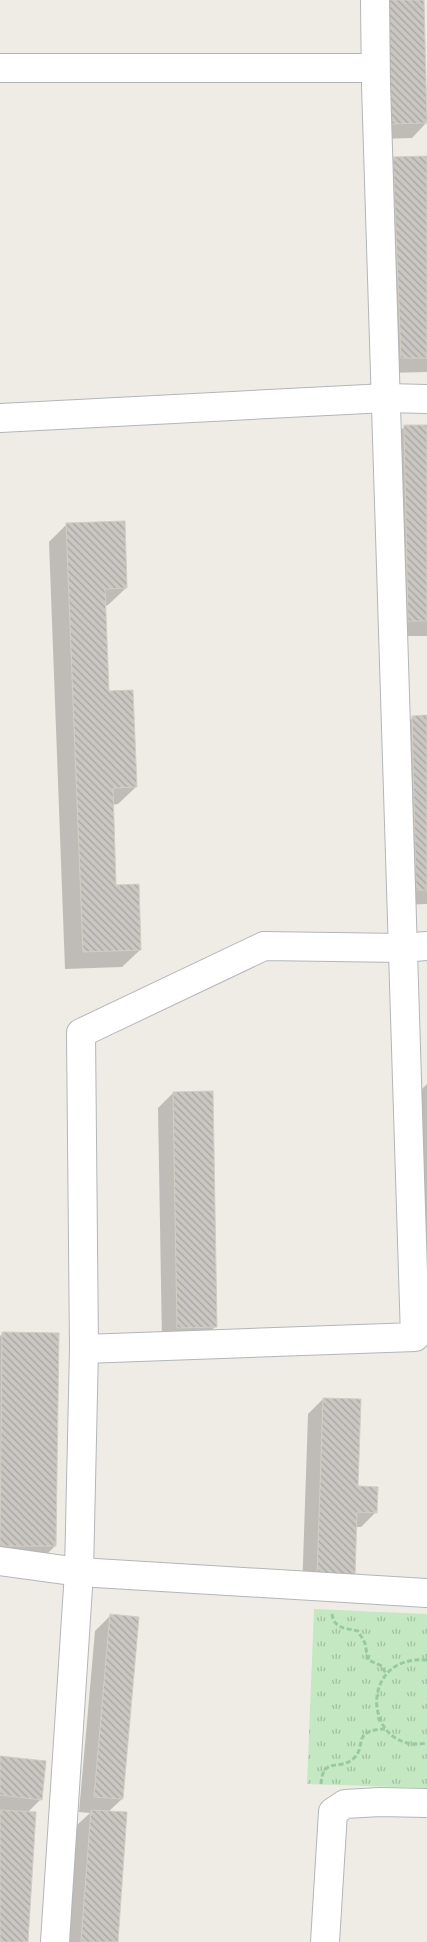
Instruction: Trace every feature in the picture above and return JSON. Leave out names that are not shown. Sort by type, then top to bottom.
[{"type":"lane","points":[[84,1349],[414,1337],[414,947],[386,398],[375,68],[375,0]]},
{"type":"lane","points":[[0,68],[375,68]]},
{"type":"lane","points":[[0,418],[386,398],[427,399]]},
{"type":"lane","points":[[55,1942],[79,1572],[84,1349],[81,1033],[264,946],[414,947]]},
{"type":"lane","points":[[0,1561],[79,1572],[427,1592]]},
{"type":"lane","points":[[326,1942],[332,1812],[345,1804],[380,1802],[427,1803]]},
{"type":"path","points":[[332,1611],[333,1619],[338,1626],[343,1629],[358,1631],[365,1643],[368,1660],[382,1666],[386,1674]]},
{"type":"path","points":[[427,1660],[405,1661],[395,1666],[386,1674],[376,1694],[379,1718],[395,1738],[407,1743],[427,1743]]},
{"type":"path","points":[[321,1784],[322,1772],[326,1768],[332,1764],[348,1763],[356,1756],[360,1740],[364,1735],[376,1729],[386,1729]]},
{"type":"green space","points":[[314,1609],[427,1614],[427,1788],[307,1784]]},
{"type":"building","points":[[387,0],[424,0],[427,123],[391,124]]},
{"type":"building","points":[[427,156],[427,358],[401,358],[393,157]]},
{"type":"building","points":[[404,425],[427,425],[427,621],[408,621]]},
{"type":"building","points":[[125,521],[127,588],[105,589],[109,691],[133,690],[137,787],[113,788],[116,885],[139,884],[141,950],[83,952],[66,523]]},
{"type":"building","points":[[427,715],[427,890],[416,890],[412,716]]},
{"type":"building","points":[[213,1091],[217,1327],[177,1328],[173,1092]]},
{"type":"building","points":[[2,1332],[59,1333],[56,1546],[0,1546]]},
{"type":"building","points":[[323,1398],[361,1399],[358,1486],[378,1487],[377,1513],[357,1512],[355,1578],[317,1577]]},
{"type":"building","points":[[110,1614],[139,1617],[123,1799],[94,1797]]},
{"type":"building","points":[[0,1756],[46,1761],[42,1800],[0,1795]]},
{"type":"building","points":[[0,1810],[36,1812],[28,1942],[0,1942]]},
{"type":"building","points":[[91,1810],[127,1812],[118,1942],[81,1942]]}]
